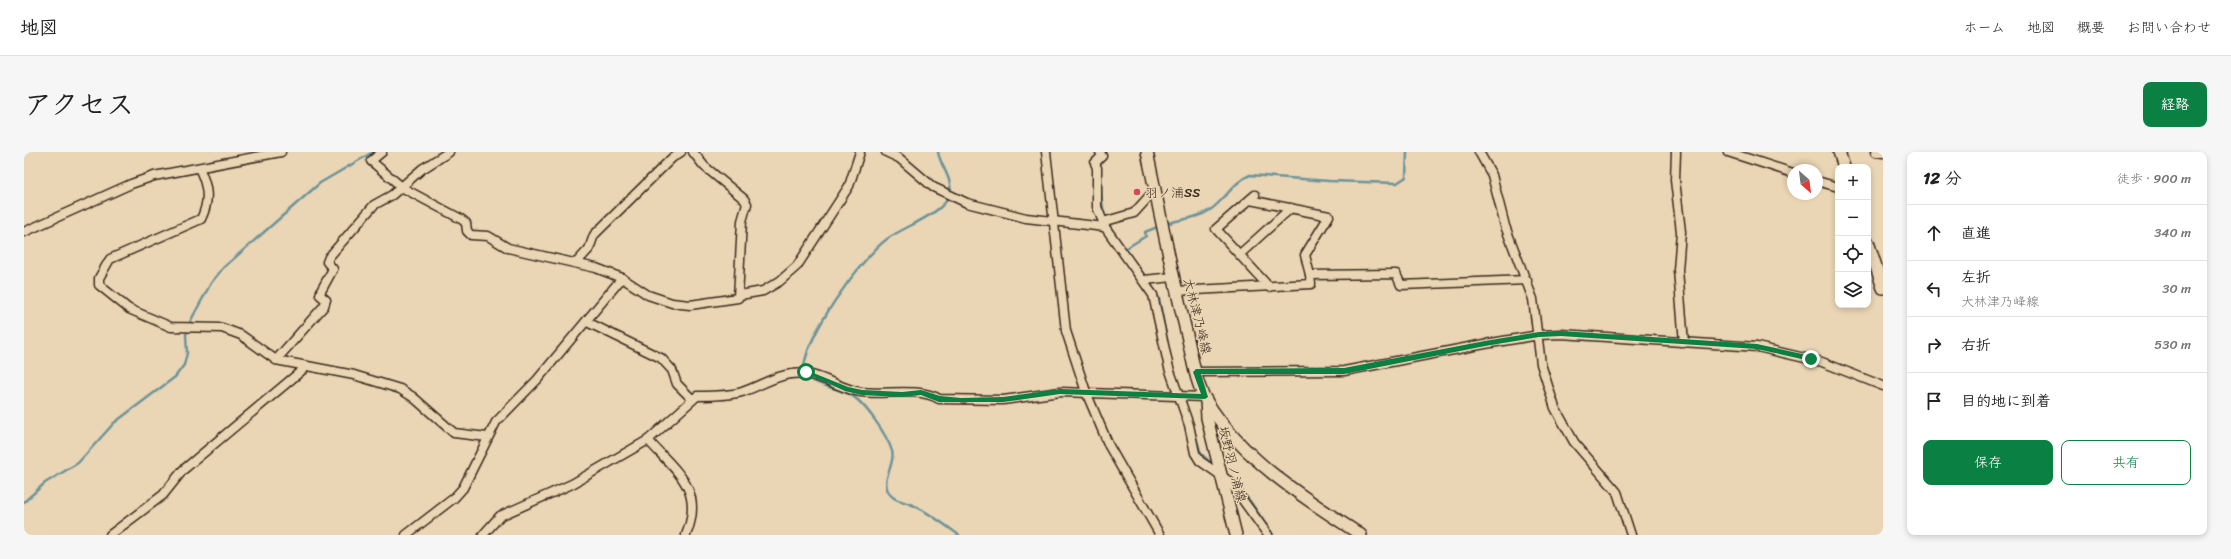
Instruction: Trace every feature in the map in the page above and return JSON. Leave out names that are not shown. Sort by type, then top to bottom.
[{"type":"main road","name":"大林津乃峰線","points":[[1150,152],[1154,191],[1176,291],[1196,372],[1206,398],[1217,416],[1259,464],[1285,485],[1361,535]]},
{"type":"main road","points":[[1839,152],[1843,164]]},
{"type":"main road","points":[[1871,251],[1883,288]]},
{"type":"main road","name":"坂野羽ノ浦線","points":[[1206,398],[1207,418],[1236,535]]},
{"type":"street","points":[[24,232],[131,184],[154,176],[281,152]]},
{"type":"street","points":[[382,152],[371,161],[390,181],[426,201],[454,213],[466,222],[467,231],[471,235],[490,235],[497,237],[508,248],[577,262],[622,278],[648,295],[672,303],[690,305],[738,298],[740,295],[763,290],[780,281],[797,266],[849,186],[860,152]]},
{"type":"street","points":[[276,360],[324,306],[326,300],[320,295],[332,274],[333,269],[327,262],[329,257],[374,205],[402,187],[422,169],[449,152]]},
{"type":"street","points":[[577,262],[589,249],[594,236],[672,158],[681,152]]},
{"type":"street","points":[[693,152],[704,166],[744,199],[747,204],[742,221],[740,295]]},
{"type":"street","points":[[886,152],[901,160],[916,175],[948,195],[987,209],[1053,221],[1104,225],[1134,214],[1154,191]]},
{"type":"street","points":[[1046,152],[1066,331],[1086,392],[1108,446],[1160,535]]},
{"type":"street","points":[[1479,152],[1492,175],[1505,226],[1527,280],[1533,300],[1539,335],[1541,364],[1555,408],[1574,442],[1605,476],[1617,492],[1631,535]]},
{"type":"street","points":[[1676,152],[1675,180],[1681,232],[1678,270],[1684,343]]},
{"type":"street","points":[[1728,152],[1787,171]]},
{"type":"street","points":[[1876,152],[1883,153]]},
{"type":"street","points":[[1099,157],[1096,200],[1104,225],[1154,295],[1169,368],[1182,397],[1195,453],[1203,463],[1221,474],[1229,481],[1268,535]]},
{"type":"street","points":[[199,168],[208,187],[204,213],[201,219],[110,259],[98,281],[99,285],[129,309],[171,327],[183,329],[222,328],[241,335],[263,349],[276,360],[306,367],[354,375],[400,389],[413,397],[454,433],[466,436],[487,437]]},
{"type":"street","points":[[1823,182],[1835,186]]},
{"type":"street","points":[[1176,291],[1269,287],[1311,284],[1305,255],[1329,216],[1290,208],[1253,198],[1216,229],[1269,287]]},
{"type":"street","points":[[1240,254],[1273,227],[1290,208]]},
{"type":"street","points":[[1310,275],[1396,274],[1401,285],[1527,280]]},
{"type":"street","points":[[1144,280],[1173,277]]},
{"type":"street","points":[[406,535],[454,498],[463,488],[487,437],[496,422],[537,380],[587,322],[622,278]]},
{"type":"street","points":[[587,322],[619,336],[661,358],[672,370],[677,384],[683,392],[692,399]]},
{"type":"street","points":[[1196,372],[1344,371],[1539,335],[1561,334],[1757,347],[1785,352],[1836,366],[1883,386]]},
{"type":"street","points":[[110,535],[162,495],[183,470],[306,367]]},
{"type":"street","points":[[483,535],[492,527],[500,516],[544,498],[572,484],[648,440],[697,396],[722,396],[742,392],[789,374],[802,373],[847,389],[862,392],[902,394],[921,392],[939,399],[1003,400],[1060,392],[1206,398]]},
{"type":"street","points":[[648,440],[663,459],[672,465],[685,480],[693,498],[694,519],[686,535]]},
{"type":"waterway","points":[[24,502],[45,483],[78,463],[114,423],[175,377],[184,365],[187,353],[186,335],[191,320],[211,283],[223,268],[320,183],[373,152]]},
{"type":"waterway","points":[[804,373],[806,359],[812,341],[822,322],[835,301],[863,263],[887,239],[933,213],[947,200],[950,193],[950,183],[938,152]]},
{"type":"waterway","points":[[1096,152],[1100,168],[1102,200],[1105,216]]},
{"type":"waterway","points":[[1165,224],[1205,213],[1215,206],[1239,182],[1250,175],[1329,181],[1397,183],[1406,177],[1407,152]]},
{"type":"waterway","points":[[1108,222],[1114,234]]},
{"type":"waterway","points":[[1125,249],[1146,236],[1145,232],[1160,226]]},
{"type":"waterway","points":[[1124,248],[1146,277]]},
{"type":"waterway","points":[[1156,294],[1159,298],[1167,341]]},
{"type":"waterway","points":[[806,377],[849,394],[855,398],[874,419],[885,436],[892,451],[892,462],[886,482],[889,493],[895,499],[923,510],[959,535]]},
{"type":"waterway","points":[[1194,430],[1201,454],[1214,465]]},
{"type":"waterway","points":[[1223,471],[1250,501],[1273,535]]},
{"type":"place","name":"羽ノ浦SS","points":[[1137,192]]},
{"type":"route","points":[[806,372],[847,389],[862,392],[902,394],[921,392],[939,399],[1003,400],[1060,392],[1205,397],[1196,372],[1344,371],[1362,369],[1485,344],[1539,335],[1561,334],[1757,347],[1811,359]]}]
